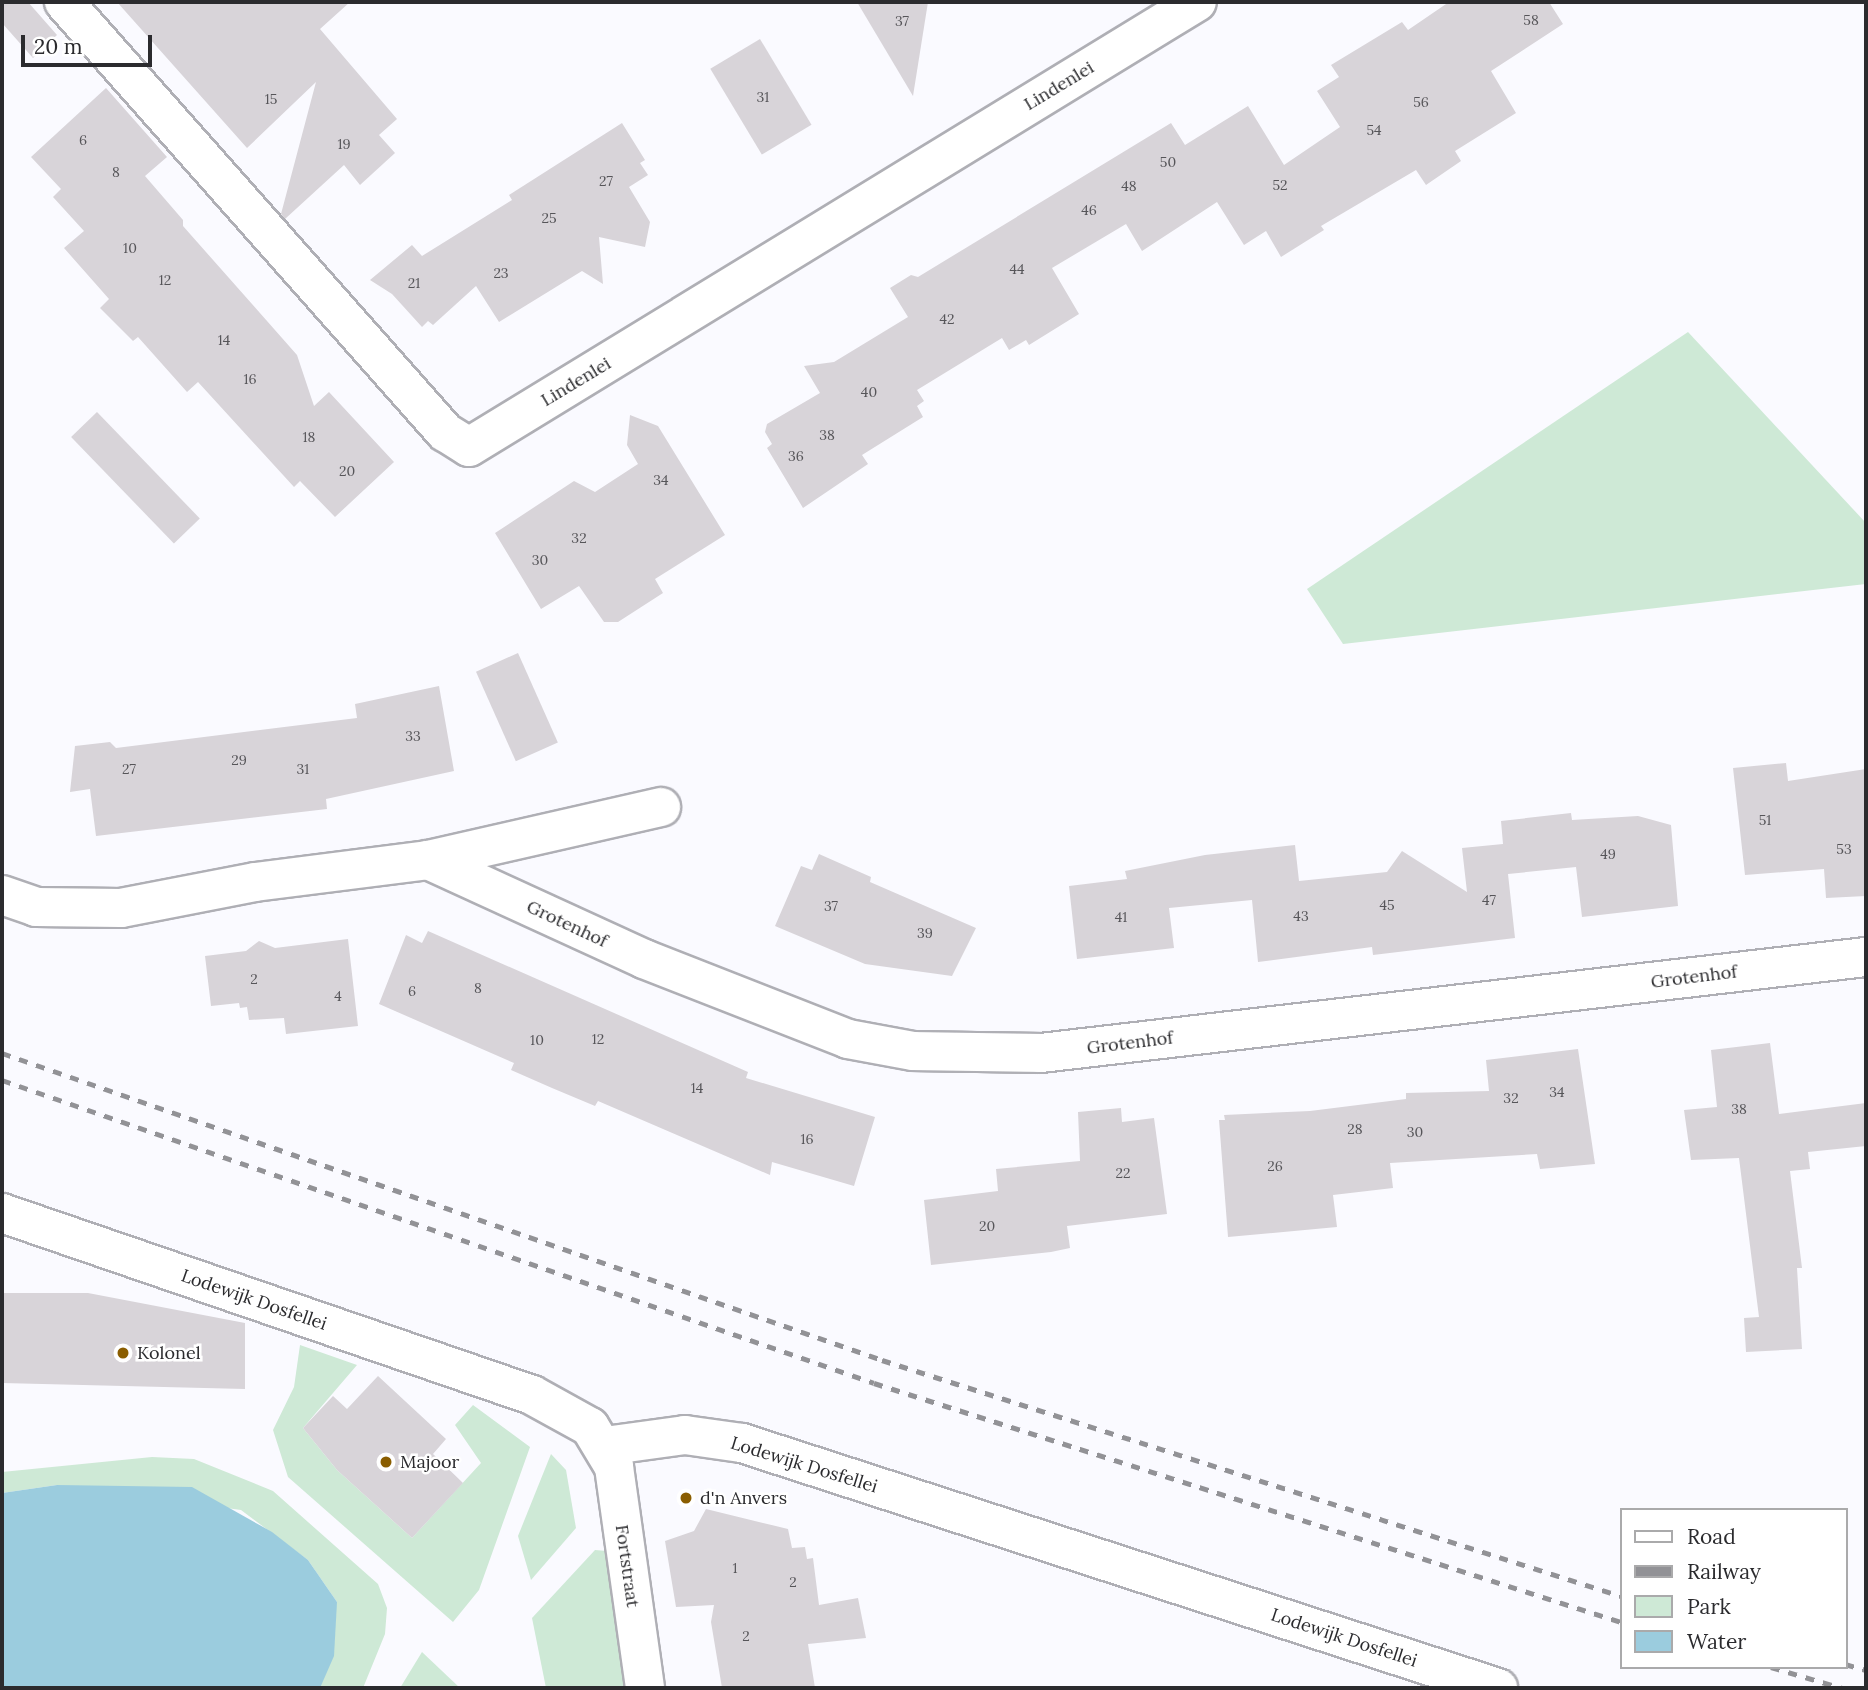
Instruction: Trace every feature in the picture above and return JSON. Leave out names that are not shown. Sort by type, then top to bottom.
[{"type":"street","name":"Lindenlei","points":[[64,2],[444,432],[469,447],[1197,2]]},
{"type":"street","points":[[2,895],[36,907],[121,908],[255,882],[428,860],[661,807]]},
{"type":"street","name":"Grotenhof","points":[[428,860],[644,959],[848,1039],[913,1051],[1041,1053],[1866,957]]},
{"type":"street","name":"Lodewijk Dosfellei","points":[[2,1213],[554,1403],[590,1427],[605,1446],[685,1435],[742,1443],[1498,1688]]},
{"type":"street","name":"Fortstraat","points":[[605,1446],[614,1467],[645,1688]]},
{"type":"green space","points":[[1688,332],[1866,523],[1866,584],[1343,644],[1307,589]]},
{"type":"green space","points":[[300,1345],[357,1365],[303,1428],[337,1470],[412,1538],[481,1463],[455,1425],[473,1405],[530,1447],[479,1590],[453,1622],[288,1477],[273,1430],[294,1387]]},
{"type":"green space","points":[[551,1454],[566,1470],[576,1528],[531,1580],[518,1536]]},
{"type":"green space","points":[[152,1457],[194,1459],[273,1491],[378,1584],[387,1608],[385,1634],[363,1688],[280,1688],[337,1602],[308,1560],[241,1510],[57,1485],[2,1493],[2,1472]]},
{"type":"green space","points":[[595,1550],[607,1551],[628,1688],[546,1688],[532,1618]]},
{"type":"green space","points":[[422,1652],[460,1688],[400,1688]]},
{"type":"water","points":[[57,1485],[192,1487],[272,1532],[308,1560],[337,1602],[334,1656],[320,1688],[2,1688],[2,1493]]},
{"type":"building","points":[[2,2],[28,2],[57,35],[33,58],[2,23]]},
{"type":"building","points":[[117,2],[350,2],[320,29],[397,119],[379,135],[395,153],[360,185],[344,165],[285,219],[281,214],[316,82],[247,148]]},
{"type":"building","points":[[857,2],[928,2],[913,96]]},
{"type":"building","points":[[1449,2],[1549,2],[1563,24],[1491,71],[1516,113],[1455,151],[1461,161],[1426,185],[1416,170],[1321,226],[1324,230],[1281,257],[1266,231],[1244,245],[1217,202],[1142,251],[1126,224],[1052,268],[1079,314],[1029,345],[1026,340],[1009,350],[1002,338],[917,390],[924,401],[917,406],[923,417],[862,455],[868,464],[803,508],[767,448],[772,444],[765,432],[767,424],[820,393],[804,366],[834,362],[908,317],[890,288],[911,275],[918,277],[1171,123],[1185,145],[1248,106],[1284,165],[1340,127],[1317,91],[1339,77],[1331,65],[1402,22],[1408,30]]},
{"type":"building","points":[[760,39],[812,125],[762,155],[710,69]]},
{"type":"building","points":[[106,88],[167,157],[145,176],[183,220],[183,226],[297,355],[314,406],[329,392],[394,462],[335,517],[300,481],[294,487],[198,382],[187,392],[138,337],[133,341],[100,308],[109,299],[64,248],[84,231],[53,197],[61,189],[31,157]]},
{"type":"building","points":[[622,123],[645,160],[640,163],[648,175],[629,187],[650,222],[645,247],[599,237],[603,284],[582,271],[499,322],[476,286],[433,325],[428,321],[422,327],[392,294],[370,280],[412,245],[422,256],[512,200],[509,195]]},
{"type":"building","points":[[97,412],[200,518],[174,543],[71,437]]},
{"type":"building","points":[[630,415],[658,426],[725,535],[655,579],[663,593],[618,622],[604,622],[579,586],[541,609],[495,533],[574,481],[595,492],[638,464],[627,445]]},
{"type":"building","points":[[518,653],[558,743],[516,761],[476,672]]},
{"type":"building","points":[[439,686],[454,771],[326,799],[327,809],[96,836],[90,789],[70,792],[75,746],[110,742],[116,748],[357,718],[355,704]]},
{"type":"building","points":[[1786,763],[1788,781],[1866,769],[1866,896],[1826,898],[1824,869],[1745,875],[1733,768]]},
{"type":"building","points":[[1571,813],[1572,820],[1638,816],[1671,825],[1678,906],[1582,917],[1576,867],[1508,874],[1515,938],[1373,955],[1372,947],[1258,962],[1252,900],[1169,908],[1174,948],[1077,959],[1069,886],[1127,879],[1125,871],[1205,855],[1295,845],[1299,881],[1387,872],[1402,851],[1467,892],[1462,848],[1503,844],[1501,821]]},
{"type":"building","points":[[819,854],[871,877],[870,882],[976,928],[952,976],[865,964],[775,926],[801,866],[812,870]]},
{"type":"building","points":[[428,931],[748,1072],[746,1078],[875,1117],[854,1186],[772,1162],[770,1175],[598,1101],[595,1106],[552,1088],[511,1070],[514,1063],[379,1004],[406,935],[422,943]]},
{"type":"building","points":[[348,939],[358,1026],[286,1034],[284,1018],[249,1020],[247,1007],[240,1008],[239,1003],[211,1006],[205,956],[246,951],[259,941],[275,948]]},
{"type":"building","points":[[1770,1043],[1779,1114],[1866,1103],[1866,1146],[1808,1152],[1810,1169],[1790,1171],[1802,1268],[1797,1268],[1802,1349],[1746,1352],[1744,1318],[1759,1317],[1739,1158],[1691,1160],[1684,1110],[1717,1107],[1711,1050]]},
{"type":"building","points":[[1578,1049],[1595,1164],[1540,1169],[1537,1154],[1390,1163],[1393,1188],[1333,1195],[1337,1227],[1228,1237],[1219,1120],[1225,1120],[1224,1115],[1310,1111],[1406,1099],[1406,1093],[1489,1091],[1486,1060]]},
{"type":"building","points":[[1121,1108],[1122,1122],[1154,1118],[1167,1214],[1067,1226],[1070,1248],[931,1265],[924,1200],[998,1191],[996,1169],[1080,1161],[1078,1112]]},
{"type":"building","name":"Kolonel","points":[[2,1293],[88,1293],[245,1323],[245,1389],[2,1383]]},
{"type":"building","name":"Majoor","points":[[378,1376],[446,1439],[433,1454],[463,1483],[412,1538],[337,1470],[303,1428],[333,1396],[347,1409]]},
{"type":"building","points":[[706,1509],[788,1529],[792,1548],[805,1547],[807,1559],[813,1558],[819,1605],[858,1598],[866,1638],[808,1644],[815,1688],[722,1688],[711,1622],[714,1605],[676,1607],[665,1541],[694,1531]]},
{"type":"railway","points":[[2,1053],[882,1360],[1619,1595]]},
{"type":"railway","points":[[2,1080],[874,1383],[1619,1621]]},
{"type":"railway","points":[[1847,1665],[1866,1670]]},
{"type":"railway","points":[[1778,1669],[1842,1688]]},
{"type":"place","name":"Kolonel","points":[[123,1353]]},
{"type":"place","name":"Majoor","points":[[386,1462]]},
{"type":"place","name":"d'n Anvers","points":[[686,1498]]}]
